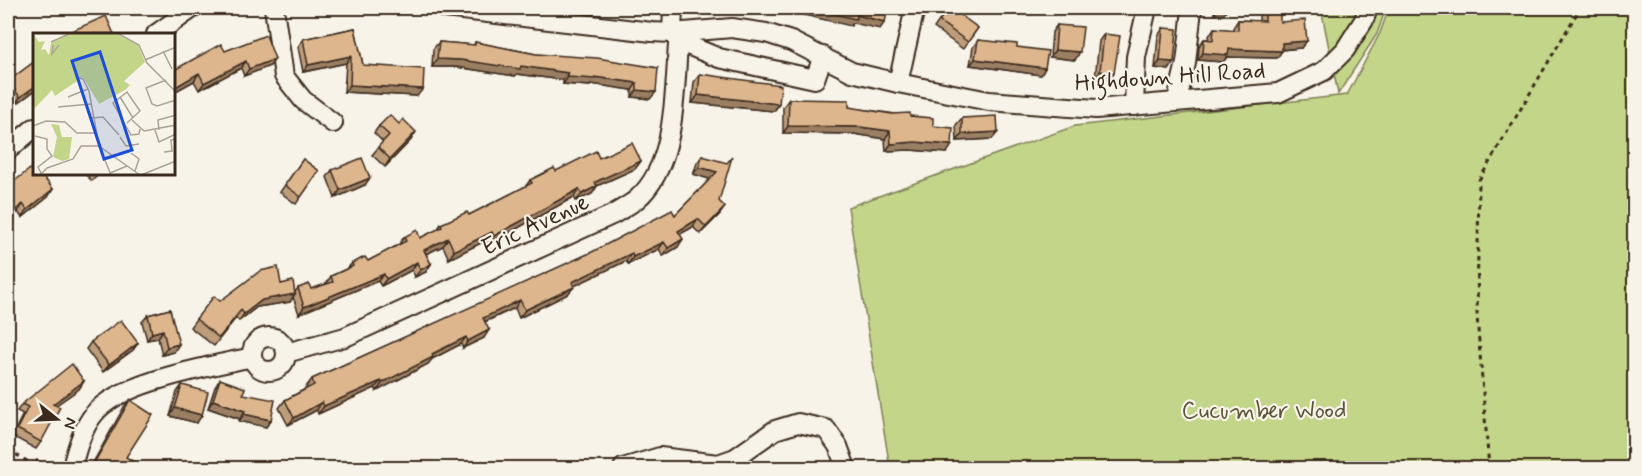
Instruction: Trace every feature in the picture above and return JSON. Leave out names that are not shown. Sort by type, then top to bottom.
[{"type":"street","points":[[157,33],[189,8]]},
{"type":"street","points":[[274,8],[284,76],[303,100],[333,123]]},
{"type":"street","name":"Highdown Hill Road","points":[[445,8],[676,35],[732,28],[766,33],[823,56],[852,72],[898,83],[989,101],[1096,109],[1177,100],[1278,93],[1308,81],[1324,71],[1346,50],[1364,20],[1368,8]]},
{"type":"street","name":"Eric Avenue","points":[[286,353],[345,337],[614,214],[638,198],[659,169],[669,140],[676,35],[674,8]]},
{"type":"street","points":[[898,83],[915,8]]},
{"type":"street","points":[[1134,106],[1136,57],[1147,8]]},
{"type":"street","points":[[1177,100],[1186,63],[1192,9]]},
{"type":"street","points":[[731,60],[732,28]]},
{"type":"street","points":[[758,65],[766,33]]},
{"type":"street","points":[[676,35],[719,58],[815,79],[823,56]]},
{"type":"street","points":[[8,150],[33,129]]},
{"type":"street","points":[[267,337],[283,343],[286,353],[283,364],[274,370],[263,370],[252,357],[257,342],[267,337]]},
{"type":"street","points":[[72,468],[77,445],[95,412],[131,388],[252,357]]},
{"type":"street","points":[[623,468],[660,457],[718,464],[735,458],[775,430],[798,423],[826,429],[838,446],[846,468]]},
{"type":"path","points":[[1489,468],[1477,316],[1479,180],[1580,8]]},
{"type":"path","points":[[8,450],[39,468]]},
{"type":"green space","points":[[1321,8],[1386,8],[1377,34],[1338,94]]},
{"type":"green space","name":"Cucumber Wood","points":[[1389,8],[1634,8],[1634,468],[890,468],[848,207],[1075,126],[1347,95],[1380,33]]},
{"type":"building","points":[[810,8],[888,8],[885,22],[857,15],[856,19]]},
{"type":"building","points":[[948,8],[978,28],[968,42],[939,21]]},
{"type":"building","points":[[1265,8],[1280,8],[1280,22],[1305,20],[1307,41],[1282,43],[1282,51],[1229,49],[1228,55],[1203,53],[1204,39],[1213,40],[1214,28],[1238,30],[1238,20],[1265,21]]},
{"type":"building","points":[[106,16],[114,33],[70,33]]},
{"type":"building","points":[[1057,25],[1083,27],[1080,52],[1055,50]]},
{"type":"building","points":[[355,28],[363,65],[424,69],[423,89],[350,85],[351,56],[308,65],[303,39]]},
{"type":"building","points":[[1163,28],[1177,29],[1174,62],[1160,61]]},
{"type":"building","points":[[1104,34],[1120,36],[1114,73],[1100,71]]},
{"type":"building","points":[[266,35],[275,59],[249,69],[246,61],[204,83],[199,73],[176,87],[176,69],[221,44],[225,51]]},
{"type":"building","points":[[978,40],[1017,44],[1017,47],[1048,51],[1045,68],[975,59]]},
{"type":"building","points":[[439,42],[475,45],[475,42],[536,54],[597,58],[658,68],[656,92],[637,90],[637,83],[595,77],[595,79],[568,77],[568,73],[521,66],[520,69],[461,60],[437,59]]},
{"type":"building","points":[[33,63],[33,88],[20,97],[8,81]]},
{"type":"building","points":[[700,74],[781,85],[779,104],[698,95]]},
{"type":"building","points":[[789,99],[849,100],[849,107],[892,114],[910,113],[910,116],[933,118],[933,126],[953,128],[952,145],[915,142],[891,144],[890,131],[860,127],[788,126]]},
{"type":"building","points":[[390,115],[399,124],[403,119],[416,132],[390,159],[378,147],[389,135],[379,126]]},
{"type":"building","points":[[997,116],[998,132],[962,134],[962,118]]},
{"type":"building","points":[[632,143],[641,161],[595,182],[597,186],[582,194],[579,189],[494,236],[492,232],[454,251],[448,238],[424,250],[431,264],[420,270],[417,262],[386,279],[384,274],[304,307],[298,288],[309,284],[311,289],[333,282],[331,276],[353,266],[352,263],[365,257],[368,261],[406,241],[404,237],[417,230],[420,238],[442,227],[441,224],[467,212],[469,215],[532,183],[530,180],[554,168],[556,171],[596,151],[599,158]]},
{"type":"building","points":[[702,156],[727,163],[732,157],[719,201],[725,207],[706,227],[698,219],[678,231],[683,239],[668,248],[664,242],[633,257],[632,253],[572,282],[574,287],[525,310],[520,300],[483,318],[489,330],[468,341],[466,337],[382,383],[381,381],[324,406],[322,402],[294,418],[285,400],[314,385],[312,379],[592,252],[672,210],[675,215],[717,172],[699,167]]},
{"type":"building","points":[[362,158],[370,178],[340,190],[332,170]]},
{"type":"building","points":[[303,159],[319,171],[301,197],[285,185]]},
{"type":"building","points":[[33,167],[33,176],[43,176],[53,189],[27,210],[23,204],[8,216],[8,186]]},
{"type":"building","points":[[278,267],[281,284],[293,281],[295,294],[262,300],[244,314],[241,310],[219,338],[196,319],[214,296],[220,301],[260,271]]},
{"type":"building","points":[[170,309],[179,344],[167,347],[163,330],[152,333],[148,315]]},
{"type":"building","points":[[121,320],[138,343],[109,365],[91,342]]},
{"type":"building","points":[[72,364],[84,381],[53,404],[60,407],[41,442],[17,429],[28,407],[22,404]]},
{"type":"building","points":[[220,379],[245,388],[243,394],[275,400],[271,420],[244,414],[245,411],[213,400]]},
{"type":"building","points":[[182,385],[208,392],[202,415],[175,408]]},
{"type":"building","points":[[130,400],[153,415],[126,457],[134,462],[130,468],[98,468],[93,465]]},
{"type":"building","points":[[8,458],[25,468],[8,468]]},
{"type":"building","points":[[37,460],[50,468],[32,468]]}]
